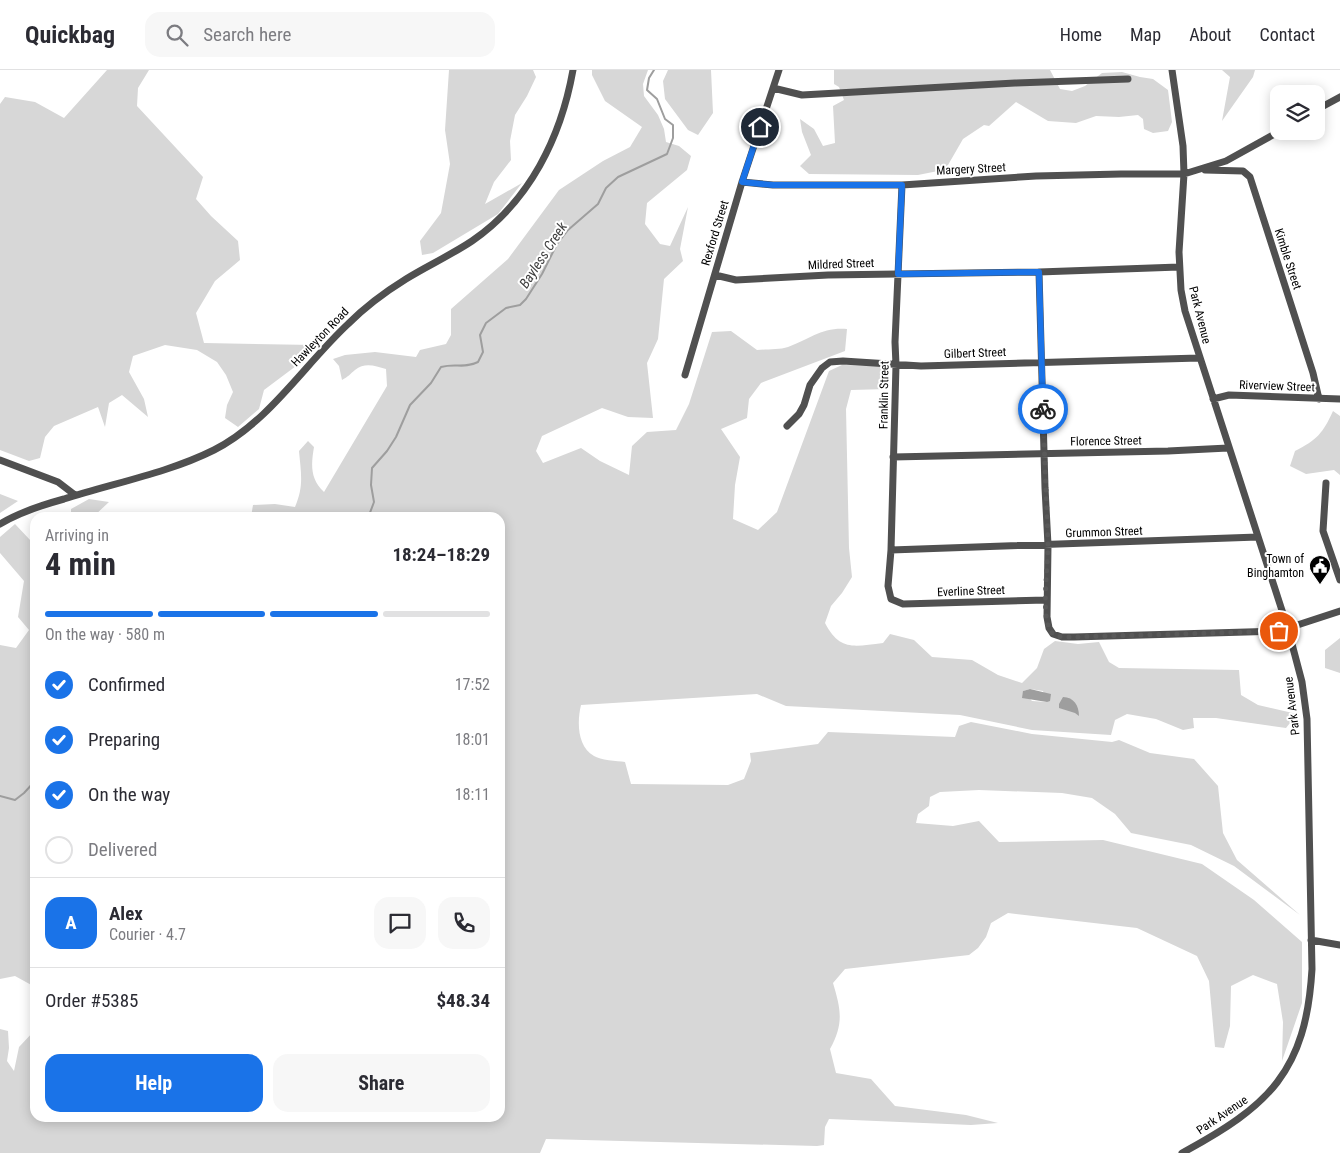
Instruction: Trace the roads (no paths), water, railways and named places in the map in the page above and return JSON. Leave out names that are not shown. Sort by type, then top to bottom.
[{"type":"street","name":"Hawleyton Road","points":[[0,524],[34,508],[201,456],[226,443],[257,419],[326,345],[366,307],[406,279],[471,242],[497,222],[524,190],[551,144],[566,106],[573,70]]},
{"type":"street","name":"Rexford Street","points":[[686,375],[742,182],[779,70]]},
{"type":"street","name":"Park Avenue","points":[[1172,70],[1182,136],[1184,174],[1179,267],[1185,311],[1288,629],[1302,682],[1306,719],[1311,940],[1310,989],[1307,1015],[1298,1046],[1285,1071],[1273,1088],[1249,1112],[1221,1131],[1182,1153]]},
{"type":"street","points":[[772,88],[802,95],[1015,83],[1128,79]]},
{"type":"street","points":[[1325,105],[1340,97]]},
{"type":"street","points":[[1200,170],[1226,161],[1270,137]]},
{"type":"street","name":"Margery Street","points":[[742,182],[773,185],[902,185],[1036,176],[1184,174],[1200,170]]},
{"type":"street","name":"Kimble Street","points":[[1200,170],[1243,171],[1250,177],[1313,373],[1319,399]]},
{"type":"street","name":"Franklin Street","points":[[897,602],[891,599],[888,586],[891,550],[895,342],[902,185]]},
{"type":"street","name":"Mildred Street","points":[[714,275],[736,280],[1179,267]]},
{"type":"street","points":[[1039,272],[1048,545],[1046,616],[1051,632],[1062,637],[1074,637],[1279,631],[1340,611]]},
{"type":"street","name":"Gilbert Street","points":[[787,426],[799,414],[810,385],[822,368],[830,362],[843,361],[921,366],[1199,358]]},
{"type":"street","name":"Riverview Street","points":[[1213,399],[1229,396],[1340,399]]},
{"type":"street","name":"Florence Street","points":[[894,457],[1228,448]]},
{"type":"street","points":[[0,460],[58,482],[76,495]]},
{"type":"street","points":[[1326,483],[1323,531],[1340,580]]},
{"type":"street","name":"Grummon Street","points":[[891,550],[1258,537]]},
{"type":"street","name":"Everline Street","points":[[897,602],[903,604],[1046,600]]},
{"type":"street","points":[[1311,940],[1340,945]]},
{"type":"waterway","name":"Bayless Creek","points":[[370,512],[374,502],[371,485],[372,468],[396,437],[410,405],[431,383],[441,367],[468,365],[478,362],[483,352],[480,335],[486,323],[506,308],[520,305],[526,299],[542,274],[557,244],[568,230],[598,204],[606,188],[618,177],[667,154],[673,138],[673,125],[665,119],[657,99],[647,90],[649,78],[654,70]]},
{"type":"waterway","name":"Bayless Creek","points":[[0,796],[15,800],[30,786]]},
{"type":"place","name":"Town of Binghamton","points":[[1320,585]]}]
